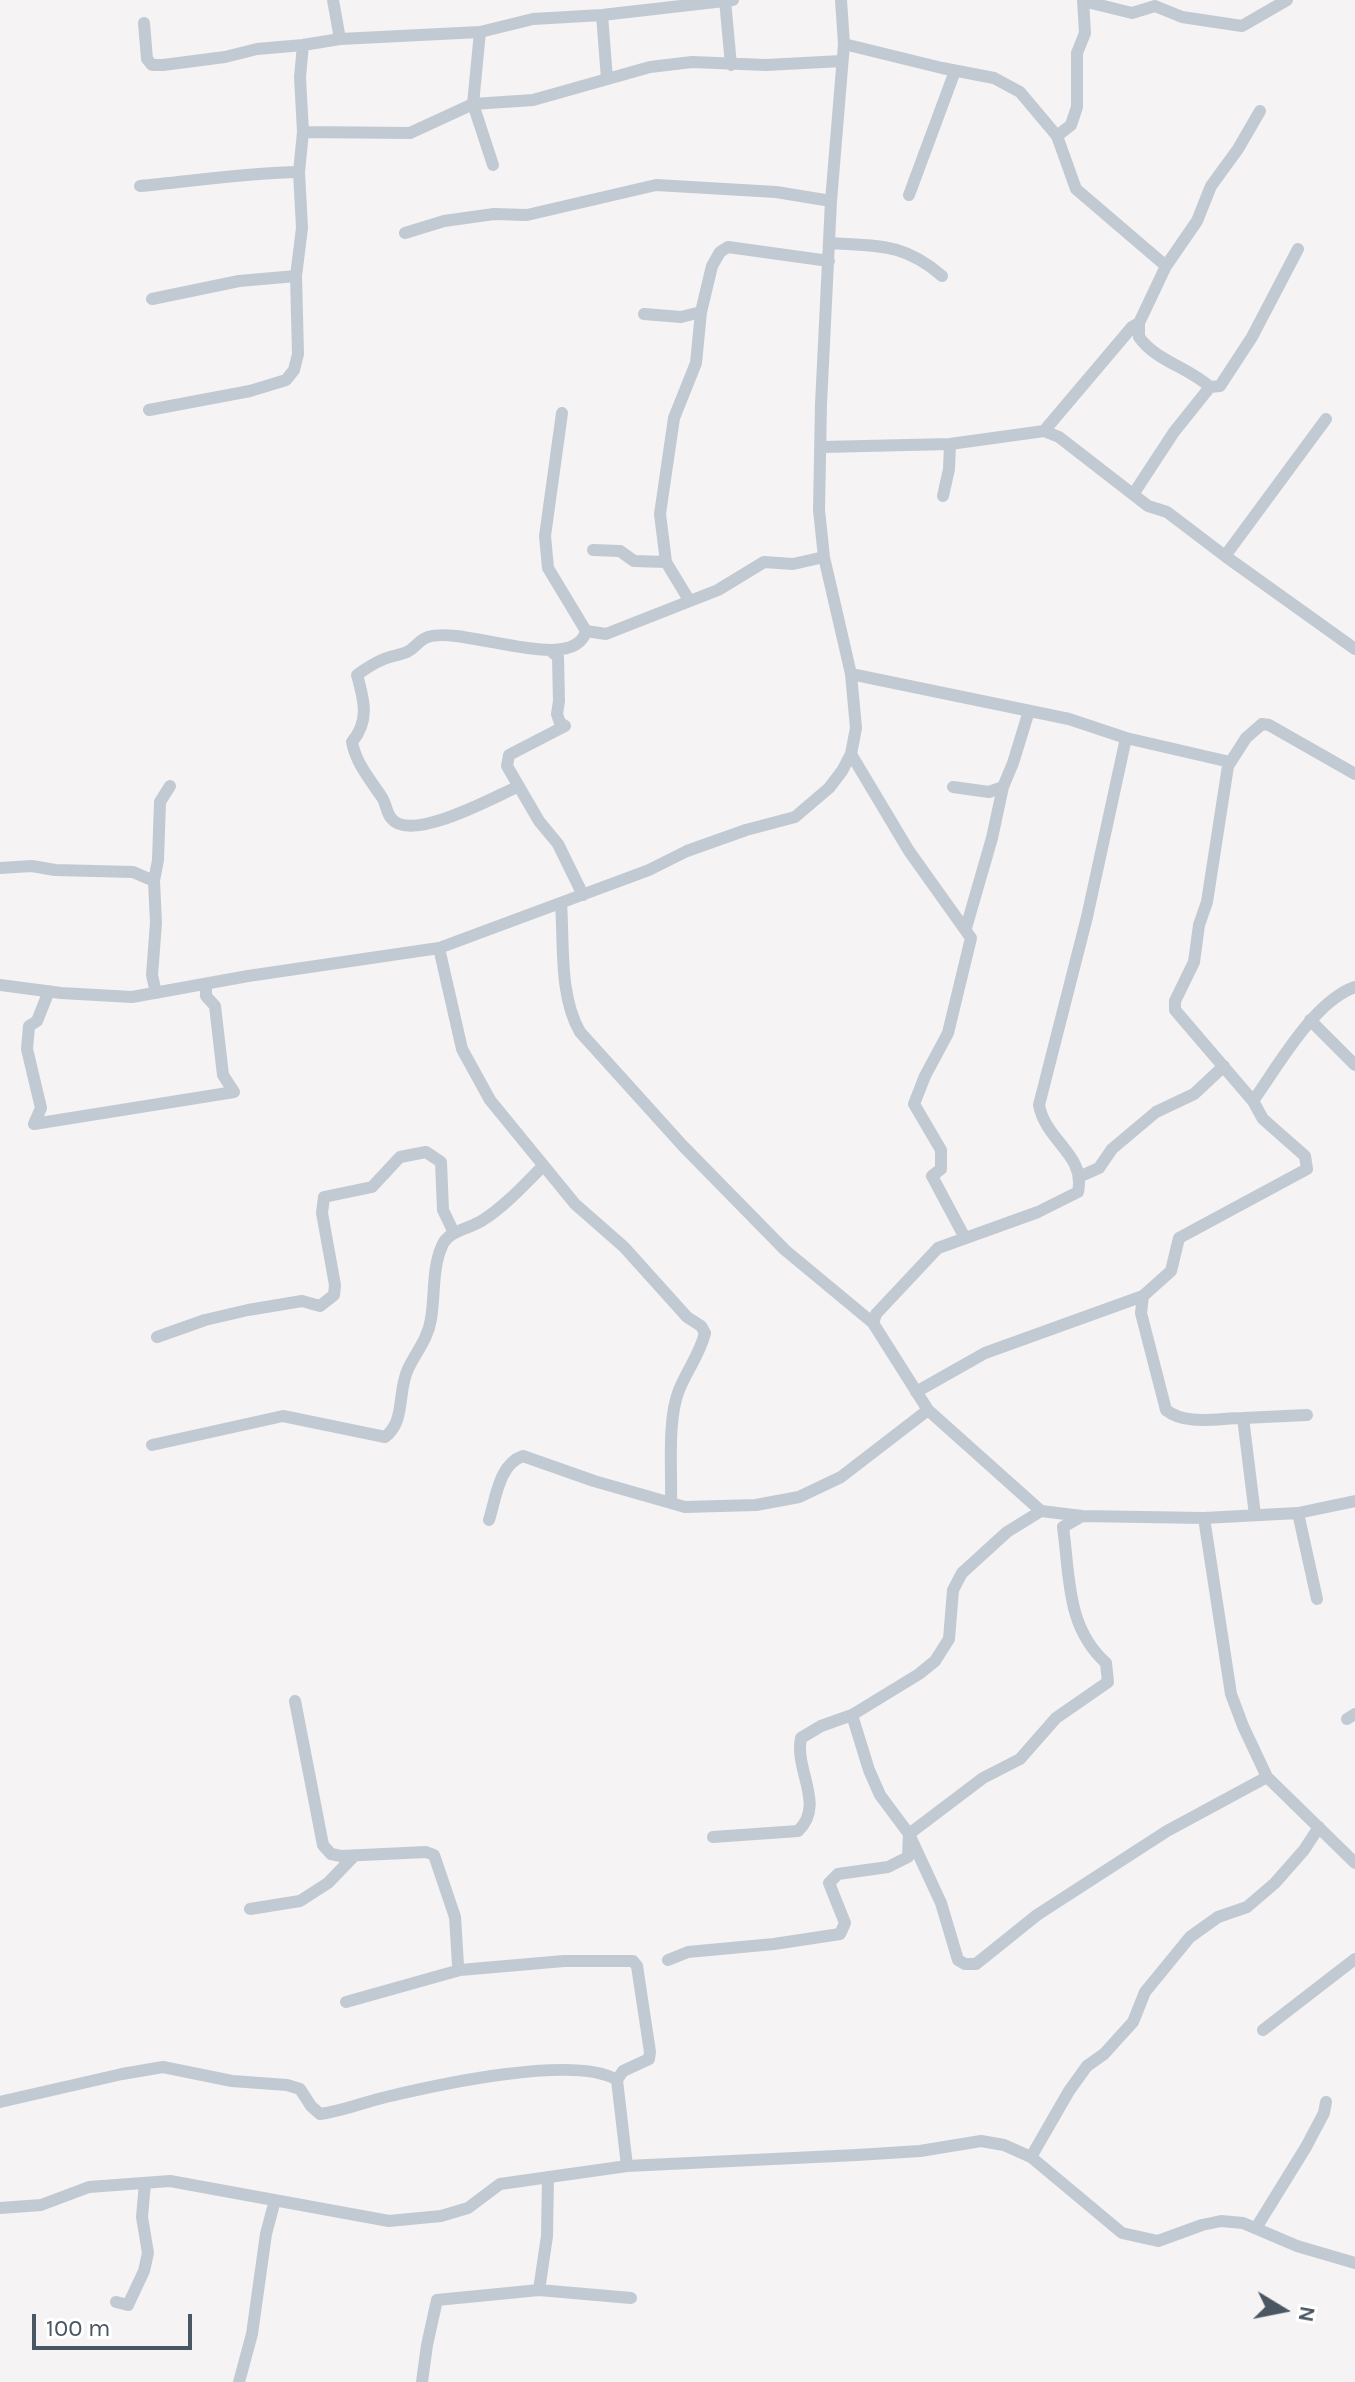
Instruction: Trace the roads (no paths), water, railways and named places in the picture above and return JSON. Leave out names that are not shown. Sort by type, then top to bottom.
[{"type":"street","points":[[333,0],[340,39]]},
{"type":"street","points":[[572,0],[573,16]]},
{"type":"street","points":[[725,0],[731,65]]},
{"type":"street","points":[[144,23],[147,59],[152,65],[340,39],[480,32],[533,19],[602,15],[733,0]]},
{"type":"street","points":[[0,985],[132,997],[439,948],[649,870],[687,851],[795,817],[829,788],[851,754],[856,728],[851,674],[824,557],[819,510],[831,201],[844,44],[841,0]]},
{"type":"street","points":[[1057,136],[1071,125],[1077,107],[1077,53],[1085,33],[1083,0],[1132,13],[1155,6],[1182,17],[1242,26],[1287,0]]},
{"type":"street","points":[[602,15],[607,79]]},
{"type":"street","points":[[480,32],[473,104],[493,165]]},
{"type":"street","points":[[844,44],[994,78],[1020,92],[1057,136],[1076,189],[1166,266]]},
{"type":"street","points":[[149,410],[250,391],[286,380],[294,370],[298,354],[296,276],[302,228],[299,172],[303,132],[300,77],[303,45]]},
{"type":"street","points":[[303,132],[410,133],[473,104],[533,100],[664,65],[842,61]]},
{"type":"street","points":[[909,195],[955,71]]},
{"type":"street","points":[[1260,111],[1211,186],[1197,221],[1166,266],[1139,323],[1139,337],[1159,356],[1186,368],[1210,387],[1220,386],[1252,337],[1298,249]]},
{"type":"street","points":[[140,186],[217,180],[256,173],[299,172]]},
{"type":"street","points":[[405,233],[444,221],[494,214],[527,215],[656,185],[776,192],[831,201]]},
{"type":"street","points":[[831,243],[896,248],[929,264],[942,276]]},
{"type":"street","points":[[689,600],[666,562],[660,514],[674,418],[696,363],[701,312],[712,266],[720,252],[728,247],[829,261]]},
{"type":"street","points":[[152,299],[239,281],[296,276]]},
{"type":"street","points":[[644,314],[681,317],[701,312]]},
{"type":"street","points":[[1044,431],[1132,327],[1139,323]]},
{"type":"street","points":[[1134,493],[1174,432],[1210,387]]},
{"type":"street","points":[[517,787],[421,827],[402,826],[391,819],[385,801],[355,756],[352,742],[362,730],[365,718],[357,675],[381,660],[409,651],[427,637],[474,637],[552,652],[571,648],[585,637],[586,631],[548,568],[545,536],[562,413]]},
{"type":"street","points":[[1225,556],[1326,419]]},
{"type":"street","points":[[822,447],[950,444],[1044,431],[1059,437],[1148,506],[1167,512],[1355,649]]},
{"type":"street","points":[[943,496],[950,444]]},
{"type":"street","points":[[593,550],[620,551],[634,561],[666,562]]},
{"type":"street","points":[[586,631],[606,634],[718,590],[764,562],[793,564],[824,557]]},
{"type":"street","points":[[552,652],[558,657],[557,714],[560,723],[565,726],[509,755],[507,766],[517,787],[558,844],[583,895]]},
{"type":"street","points":[[851,674],[1069,719],[1126,738],[1230,762]]},
{"type":"street","points":[[966,928],[1003,787],[1029,711]]},
{"type":"street","points":[[916,1392],[985,1353],[1143,1296],[1171,1271],[1179,1238],[1307,1169],[1305,1156],[1263,1119],[1253,1101],[1175,1010],[1175,1001],[1194,962],[1230,762],[1246,738],[1262,724],[1269,725],[1355,774]]},
{"type":"street","points":[[873,1323],[876,1314],[938,1248],[1060,1202],[1078,1192],[1081,1176],[1076,1163],[1049,1130],[1039,1105],[1087,917],[1126,738]]},
{"type":"street","points":[[851,754],[909,851],[971,938],[948,1033],[914,1104],[941,1150],[941,1169],[932,1176],[965,1238]]},
{"type":"street","points":[[156,993],[152,975],[156,923],[154,881],[160,802],[170,786]]},
{"type":"street","points":[[953,787],[989,792],[1003,787]]},
{"type":"street","points":[[0,868],[32,866],[55,870],[133,872],[154,881]]},
{"type":"street","points":[[561,903],[568,1001],[580,1032],[683,1146],[785,1250],[873,1323],[928,1410],[1041,1511],[1082,1516],[1204,1518],[1298,1513],[1355,1501]]},
{"type":"street","points":[[439,948],[462,1049],[490,1100],[575,1204],[624,1247],[705,1333],[702,1346],[678,1392],[673,1418],[671,1503]]},
{"type":"street","points":[[49,991],[37,1021],[29,1026],[27,1049],[41,1108],[34,1124],[234,1092],[223,1075],[215,1006],[206,996],[206,984]]},
{"type":"street","points":[[1253,1101],[1310,1020],[1347,989],[1355,987]]},
{"type":"street","points":[[1310,1020],[1355,1065]]},
{"type":"street","points":[[1081,1176],[1099,1168],[1112,1149],[1156,1112],[1194,1094],[1224,1066]]},
{"type":"street","points":[[157,1337],[205,1320],[248,1310],[302,1301],[320,1306],[334,1295],[335,1285],[322,1213],[324,1197],[372,1187],[400,1157],[426,1152],[441,1162],[443,1210],[454,1233]]},
{"type":"street","points":[[152,1445],[283,1416],[385,1437],[393,1432],[398,1422],[407,1370],[422,1347],[431,1321],[442,1244],[454,1233],[482,1221],[508,1201],[542,1167]]},
{"type":"street","points":[[1143,1296],[1141,1313],[1166,1410],[1175,1418],[1307,1415]]},
{"type":"street","points":[[489,1520],[506,1468],[512,1460],[523,1456],[685,1507],[756,1505],[799,1497],[841,1477],[928,1410]]},
{"type":"street","points":[[1243,1418],[1255,1515]]},
{"type":"street","points":[[713,1837],[798,1831],[806,1824],[811,1809],[799,1750],[801,1738],[821,1726],[852,1715],[919,1674],[942,1653],[949,1639],[953,1590],[962,1573],[1007,1532],[1041,1511]]},
{"type":"street","points":[[1298,1513],[1317,1599]]},
{"type":"street","points":[[909,1834],[983,1778],[1020,1759],[1056,1718],[1108,1682],[1106,1663],[1093,1651],[1073,1613],[1063,1527],[1082,1516]]},
{"type":"street","points":[[1204,1518],[1231,1694],[1267,1777],[1352,1857]]},
{"type":"street","points":[[295,1701],[323,1845],[331,1854],[354,1856],[426,1852],[434,1855],[455,1917],[460,1970]]},
{"type":"street","points":[[852,1715],[880,1795],[909,1834],[941,1903],[958,1960],[965,1964],[976,1964],[1037,1915],[1167,1831],[1267,1777]]},
{"type":"street","points":[[1031,2157],[1087,2066],[1104,2054],[1133,2022],[1145,1992],[1190,1937],[1218,1917],[1247,1907],[1275,1883],[1304,1850],[1319,1827]]},
{"type":"street","points":[[668,1960],[688,1952],[840,1934],[845,1923],[829,1883],[838,1874],[888,1867],[908,1857],[909,1834]]},
{"type":"street","points":[[250,1909],[300,1901],[328,1883],[354,1856]]},
{"type":"street","points":[[1263,2030],[1355,1959]]},
{"type":"street","points":[[346,2002],[460,1970],[564,1961],[633,1961],[637,1966],[650,2052],[649,2059],[623,2071],[617,2080],[627,2166]]},
{"type":"street","points":[[0,2102],[163,2067],[232,2081],[287,2085],[300,2089],[320,2114],[352,2109],[383,2097],[541,2069],[604,2072],[617,2080]]},
{"type":"street","points":[[1256,2228],[1306,2147],[1324,2113],[1326,2102]]},
{"type":"street","points":[[0,2208],[41,2205],[89,2187],[170,2181],[389,2221],[468,2208],[500,2184],[627,2166],[920,2151],[981,2141],[1004,2145],[1031,2157],[1122,2233],[1158,2241],[1202,2225],[1221,2221],[1243,2223],[1297,2246],[1355,2263]]},
{"type":"street","points":[[539,2290],[547,2236],[548,2177]]},
{"type":"street","points":[[116,2302],[128,2305],[144,2271],[148,2253],[142,2217],[145,2183]]},
{"type":"street","points":[[239,2382],[252,2334],[266,2234],[275,2200]]},
{"type":"street","points":[[422,2382],[437,2300],[539,2290],[631,2298]]}]
